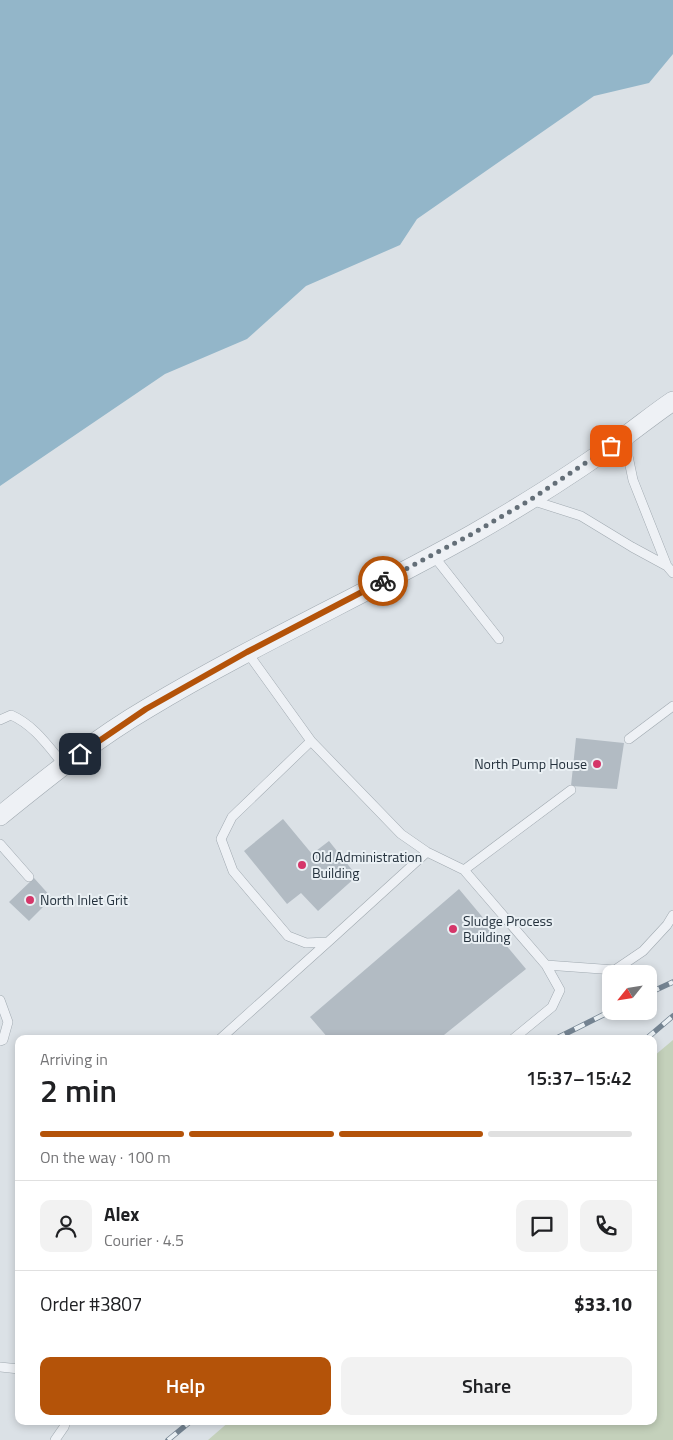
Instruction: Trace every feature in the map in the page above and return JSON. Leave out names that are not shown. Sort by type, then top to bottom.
[{"type":"street","points":[[0,816],[64,765],[146,709],[247,652],[433,555],[530,500],[628,435],[673,400]]},
{"type":"lane","points":[[628,435],[628,456],[633,480],[670,569]]},
{"type":"lane","points":[[530,500],[581,516],[670,569]]},
{"type":"lane","points":[[433,555],[499,639]]},
{"type":"lane","points":[[247,652],[311,741],[401,834],[427,852],[464,870],[546,965],[560,990],[552,1007],[519,1035]]},
{"type":"lane","points":[[629,739],[673,706]]},
{"type":"lane","points":[[0,720],[11,715],[23,720],[64,765]]},
{"type":"lane","points":[[311,741],[232,817],[220,839],[233,871],[288,936],[306,943],[328,942]]},
{"type":"lane","points":[[464,870],[571,790]]},
{"type":"lane","points":[[0,844],[29,877]]},
{"type":"lane","points":[[224,1035],[427,852]]},
{"type":"lane","points":[[546,965],[615,970],[643,951],[667,925],[673,915]]},
{"type":"lane","points":[[0,1000],[8,1022],[3,1040],[0,1041]]},
{"type":"lane","points":[[0,1367],[15,1369]]},
{"type":"lane","points":[[55,1440],[65,1425]]},
{"type":"green space","points":[[673,1040],[673,1440],[208,1440],[225,1425],[657,1425],[657,1053]]},
{"type":"water","points":[[0,0],[673,0],[673,54],[649,83],[594,96],[417,219],[400,245],[306,286],[247,339],[165,374],[0,486]]},
{"type":"building","name":"North Pump House","points":[[576,738],[624,743],[617,789],[571,786]]},
{"type":"building","name":"Old Administration Building","points":[[283,819],[312,854],[329,841],[357,876],[318,911],[301,893],[287,904],[244,851]]},
{"type":"building","name":"North Inlet Grit","points":[[34,878],[52,898],[29,921],[9,902]]},
{"type":"building","name":"Sludge Process Building","points":[[459,889],[526,969],[444,1035],[326,1035],[310,1017]]},
{"type":"railway","points":[[658,989],[673,982]]},
{"type":"railway","points":[[563,1035],[602,1016]]},
{"type":"railway","points":[[651,1035],[673,1016]]},
{"type":"railway","points":[[168,1440],[186,1425]]},
{"type":"way so far","points":[[383,581],[470,535],[530,500],[611,446]]},
{"type":"place","name":"North Pump House","points":[[597,764]]},
{"type":"place","name":"Old Administration Building","points":[[302,865]]},
{"type":"place","name":"North Inlet Grit","points":[[30,900]]},
{"type":"place","name":"Sludge Process Building","points":[[453,929]]},
{"type":"route","points":[[80,754],[146,709],[247,652],[383,581]]}]
